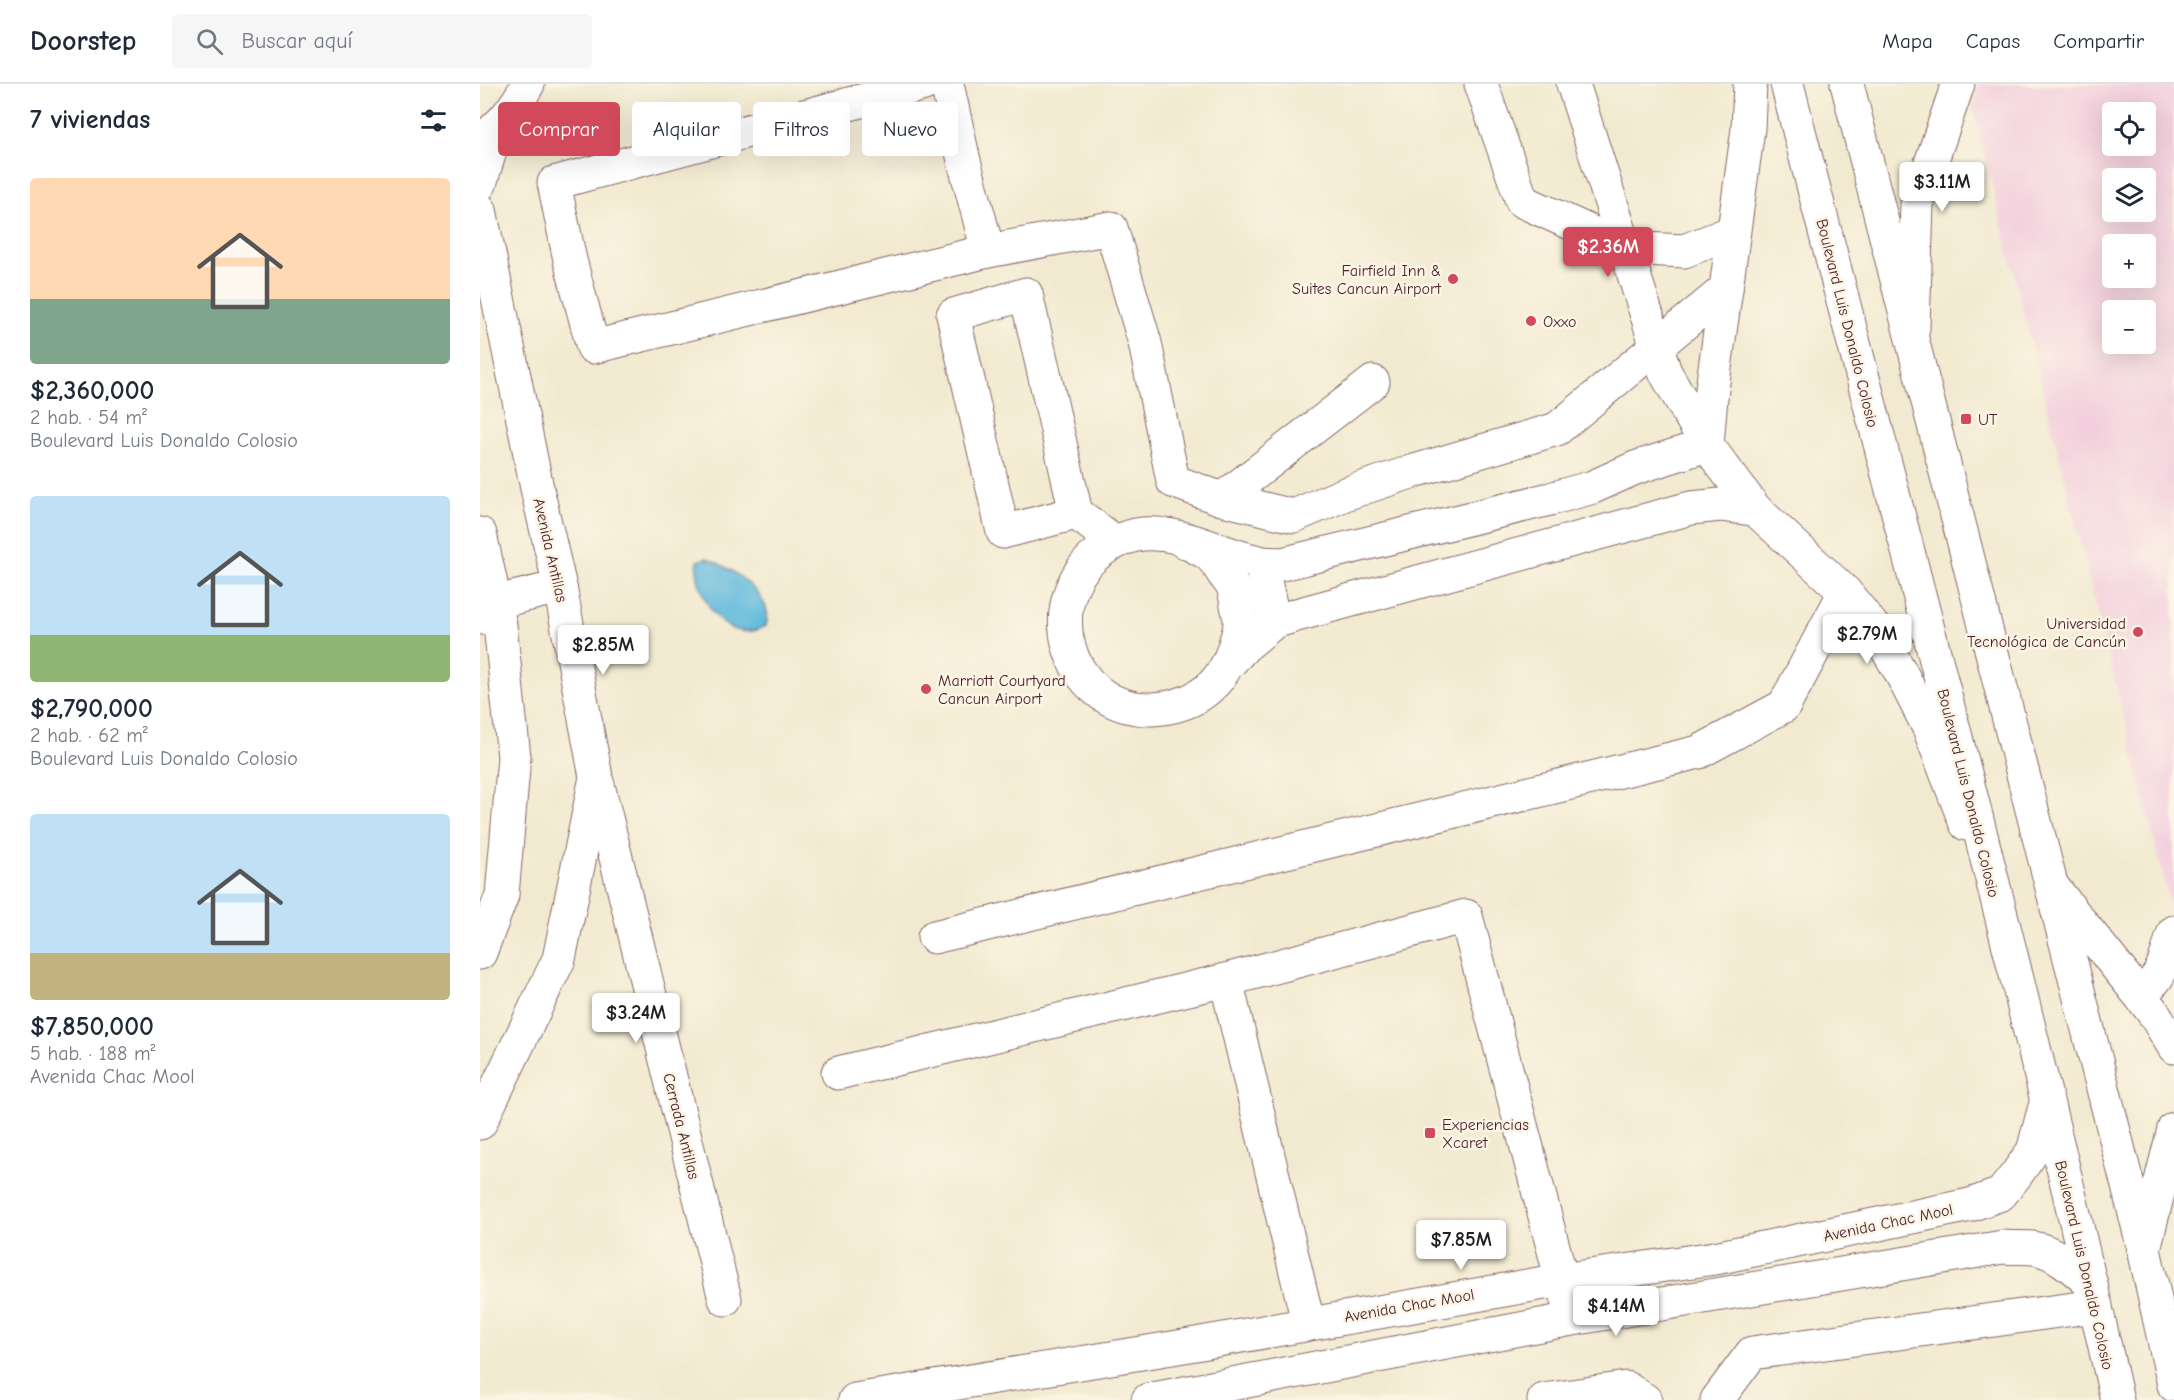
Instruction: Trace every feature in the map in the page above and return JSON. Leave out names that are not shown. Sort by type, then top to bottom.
[{"type":"street","points":[[480,184],[489,135],[515,107],[528,84]]},
{"type":"street","points":[[924,84],[554,183],[592,347],[988,251],[1110,228],[1145,343],[1173,482],[1222,499],[1294,516],[1345,494],[1411,472],[1557,429],[1726,290]]},
{"type":"street","points":[[947,84],[964,161],[988,251]]},
{"type":"street","points":[[1481,84],[1522,201],[1625,248],[1684,251],[1733,232]]},
{"type":"street","points":[[1573,84],[1665,372],[1707,445],[1755,509],[1845,592],[1875,629],[1900,671],[1929,728],[1998,907]]},
{"type":"street","points":[[1707,445],[1711,397],[1748,129],[1750,84]]},
{"type":"street","name":"Boulevard Luis Donaldo Colosio","points":[[1787,84],[1998,907],[2117,1400]]},
{"type":"street","points":[[1847,84],[2144,1249],[2174,1385]]},
{"type":"street","points":[[1913,339],[1917,204],[1958,84]]},
{"type":"street","name":"Avenida Antillas","points":[[480,210],[538,493],[560,587],[596,777],[559,959],[480,1123]]},
{"type":"street","points":[[1076,513],[1003,532],[953,315],[1026,294],[1076,513],[1115,542]]},
{"type":"street","points":[[1222,499],[1373,382]]},
{"type":"street","points":[[1707,445],[1635,468],[1593,487],[1282,564],[1261,563],[1176,537],[1156,534],[1135,536],[1115,542],[1097,553],[1083,568],[1072,586],[1066,606],[1064,626],[1068,647],[1076,666],[1105,696],[1124,705],[1144,709],[1165,708],[1185,703],[1203,693],[1219,679],[1230,662],[1274,622],[1691,508],[1721,505],[1755,509]]},
{"type":"street","points":[[480,534],[488,610],[500,625],[514,757],[502,895],[480,953]]},
{"type":"street","points":[[1176,537],[1210,555],[1233,587],[1240,624],[1230,662]]},
{"type":"street","points":[[1261,563],[1274,622]]},
{"type":"street","points":[[488,610],[560,587]]},
{"type":"street","points":[[934,937],[1699,752],[1784,706],[1845,592]]},
{"type":"street","name":"Cerrada Antillas","points":[[596,777],[725,1299]]},
{"type":"street","points":[[2052,886],[2138,992],[2168,1034],[2174,1047]]},
{"type":"street","points":[[838,1073],[1226,980],[1466,916],[1572,1318]]},
{"type":"street","points":[[2138,992],[2153,985],[2174,932]]},
{"type":"street","points":[[1226,980],[1308,1323]]},
{"type":"street","name":"Avenida Chac Mool","points":[[855,1400],[1184,1346],[1561,1280],[1715,1258],[1970,1205],[2001,1194],[2033,1151],[2046,1102]]},
{"type":"street","points":[[2144,1249],[2174,1129]]},
{"type":"street","points":[[1148,1400],[1572,1318],[2003,1248],[2033,1248],[2045,1251],[2073,1268],[2093,1295],[1752,1353],[1717,1400]]},
{"type":"street","points":[[1715,1258],[1722,1294]]},
{"type":"street","points":[[1544,1400],[1626,1388],[1645,1400]]},
{"type":"shaded area","name":"Universidad Tecnológica de Cancún","points":[[1979,84],[2174,84],[2174,920],[1973,108]]},
{"type":"water","points":[[706,558],[734,572],[751,586],[764,603],[767,612],[766,626],[756,630],[737,630],[721,621],[709,606],[699,583],[698,561]]},
{"type":"place","name":"Fairfield Inn & Suites Cancun Airport","points":[[1453,279]]},
{"type":"place","name":"Oxxo","points":[[1531,321]]},
{"type":"place","name":"UT","points":[[1966,419]]},
{"type":"place","name":"Universidad Tecnológica de Cancún","points":[[2138,632]]},
{"type":"place","name":"Marriott Courtyard Cancun Airport","points":[[926,689]]},
{"type":"place","name":"Experiencias Xcaret","points":[[1430,1133]]}]
